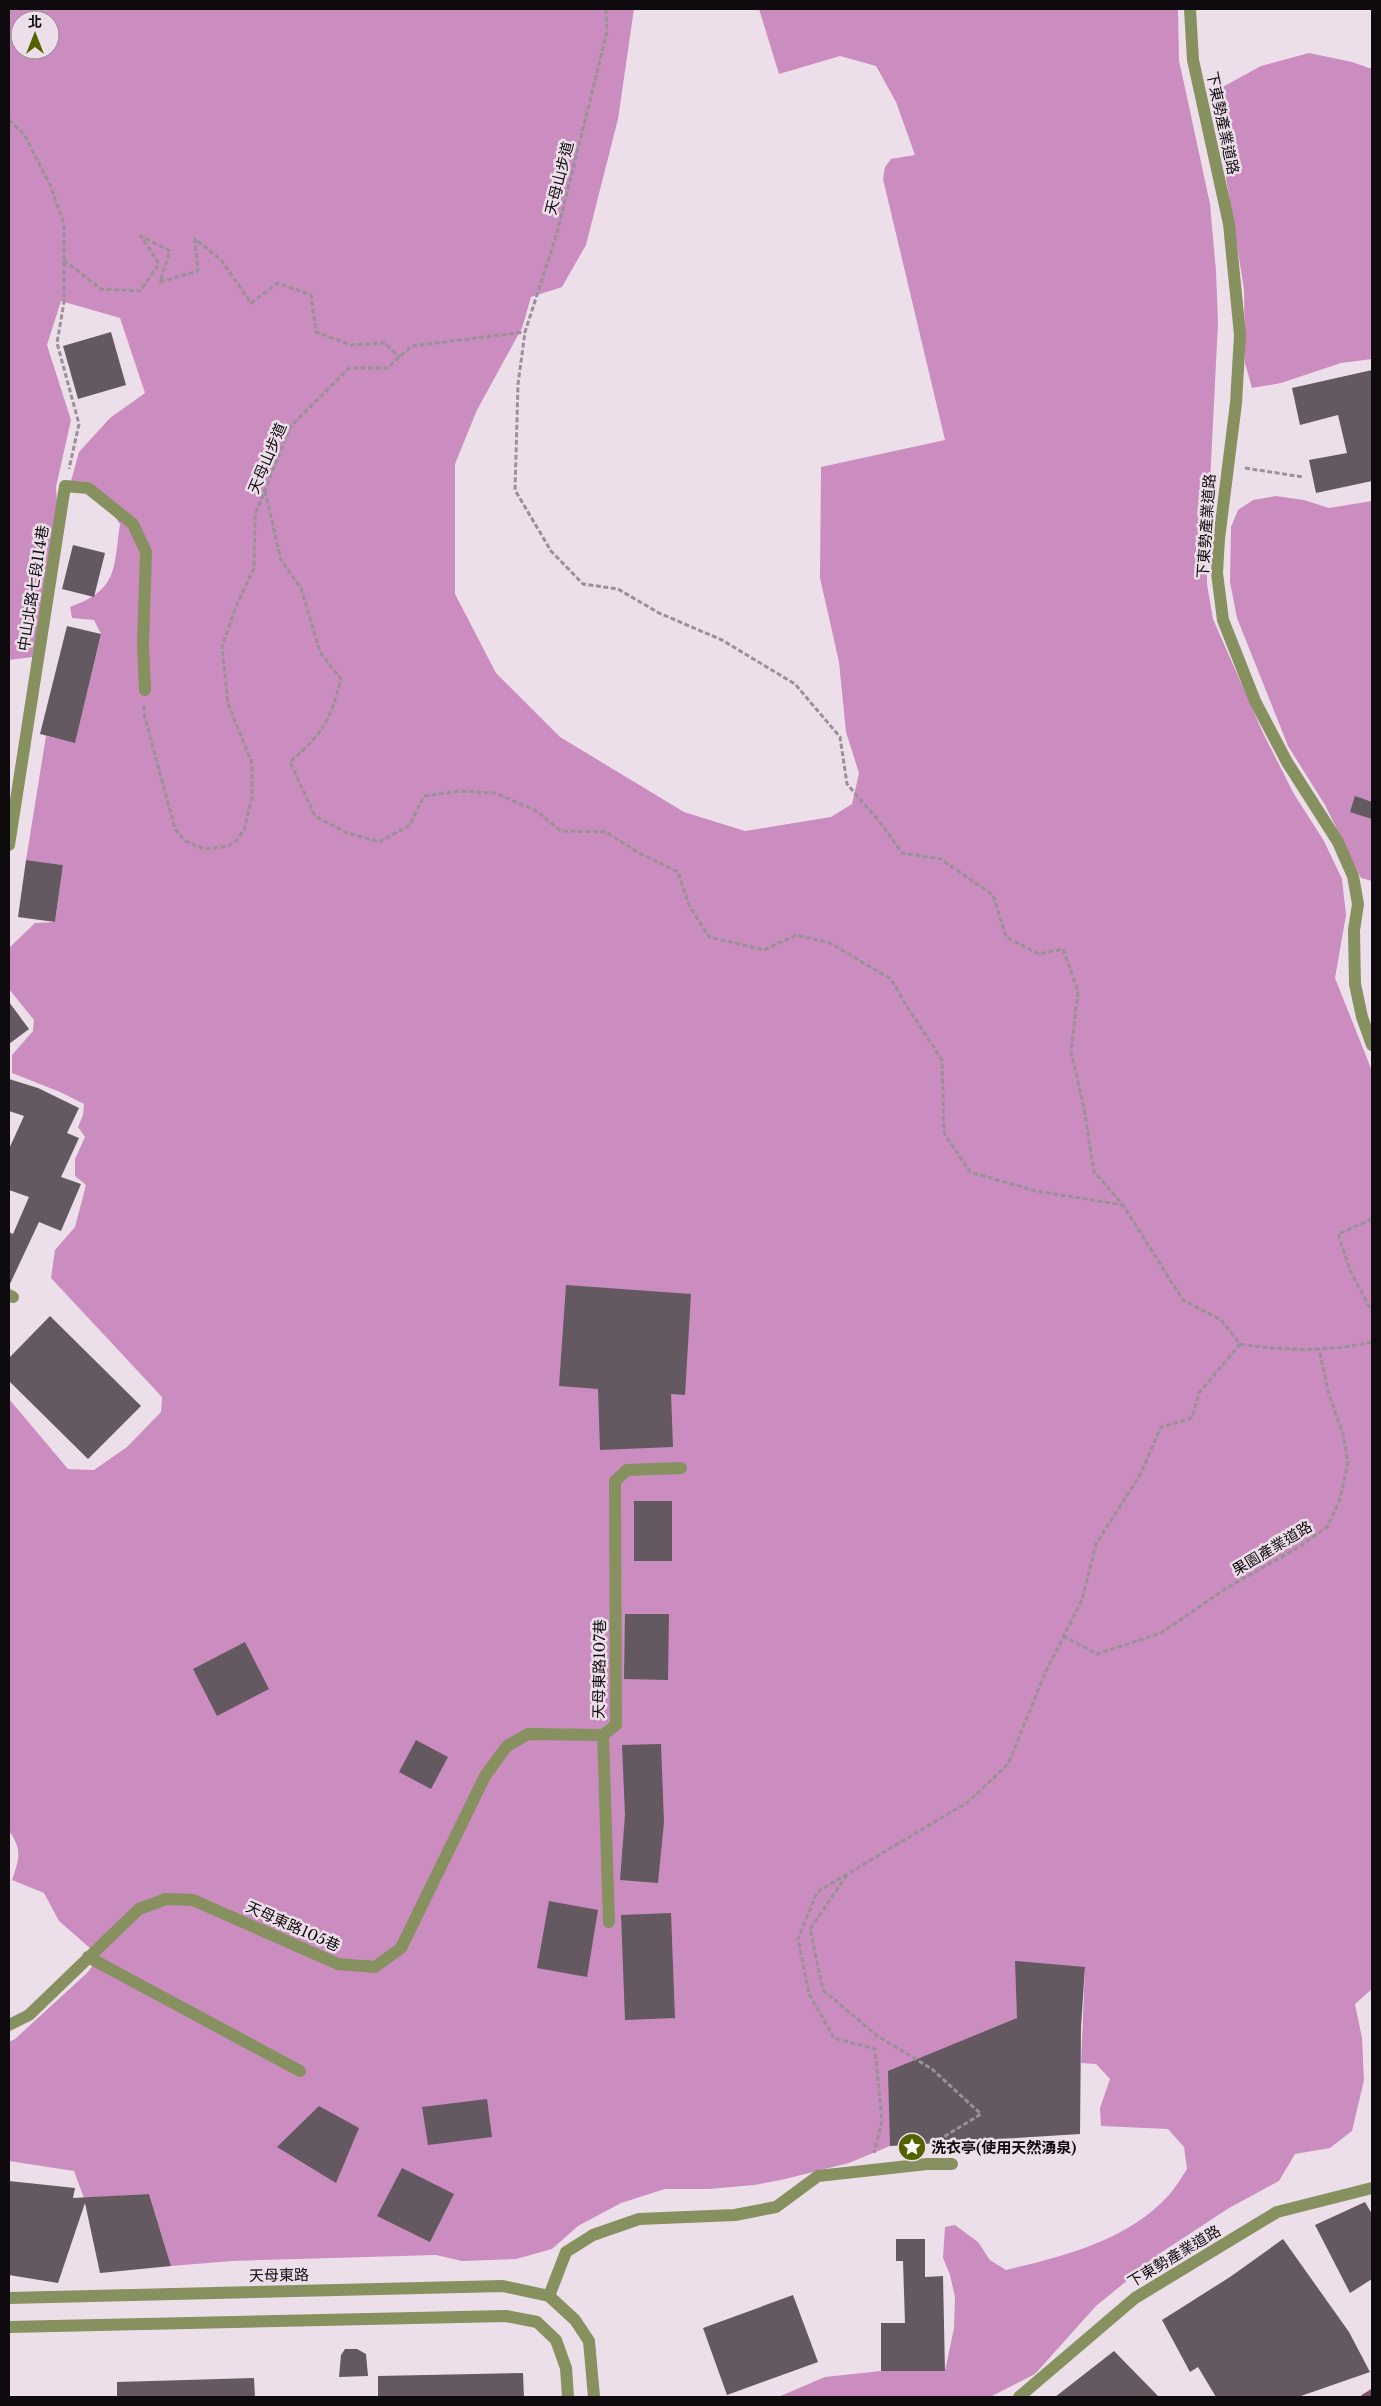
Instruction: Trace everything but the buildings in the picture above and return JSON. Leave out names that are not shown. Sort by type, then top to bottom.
[{"type":"street","name":"下東勢產業道路","points":[[1190,9],[1193,60],[1229,224],[1240,335],[1236,403],[1227,465],[1217,573],[1223,620],[1255,701],[1287,762],[1338,842],[1353,876],[1358,904],[1354,930],[1355,984],[1362,1017],[1372,1045]]},
{"type":"street","name":"中山北路七段114巷","points":[[9,845],[65,486]]},
{"type":"street","points":[[65,486],[88,488],[133,524],[146,552],[143,645],[145,690]]},
{"type":"street","name":"天母東路107巷","points":[[609,1922],[603,1735],[616,1725],[615,1481],[627,1470],[681,1468]]},
{"type":"street","name":"天母東路105巷","points":[[9,2025],[29,2014],[139,1909],[166,1899],[193,1900],[338,1964],[375,1967],[401,1948],[485,1776],[507,1746],[528,1734],[603,1735]]},
{"type":"street","points":[[88,1958],[300,2071]]},
{"type":"street","points":[[594,2397],[589,2341],[575,2320],[549,2296],[566,2252],[593,2235],[640,2219],[735,2215],[776,2206],[818,2176],[927,2164],[952,2164]]},
{"type":"street","name":"下東勢產業道路","points":[[1019,2397],[1135,2298],[1277,2212],[1372,2188]]},
{"type":"street","name":"天母東路","points":[[9,2298],[503,2286],[549,2296]]},
{"type":"street","points":[[9,2327],[506,2316],[537,2322],[556,2340],[566,2368],[568,2397]]},
{"type":"path","name":"天母山步道","points":[[145,690],[144,714],[175,829],[185,840],[205,849],[228,846],[237,840],[244,830],[252,797],[252,763],[228,704],[222,646],[237,604],[254,568],[255,515],[290,427],[348,368],[387,368],[412,346],[525,332],[557,233],[607,32],[606,9]]},
{"type":"path","points":[[9,120],[24,134],[50,185],[64,224],[64,302],[57,343],[79,424],[65,486]]},
{"type":"path","points":[[64,260],[101,289],[140,291],[159,264],[140,236],[170,251],[160,282],[198,271],[195,239],[220,260],[251,303],[278,282],[312,295],[316,332],[352,344],[385,344],[399,357]]},
{"type":"path","points":[[525,332],[518,384],[515,490],[551,551],[583,584],[618,589],[659,613],[722,640],[795,684],[840,737],[847,784],[883,826],[902,853],[941,859],[993,895],[1006,937],[1039,954],[1063,949],[1078,991],[1071,1052],[1084,1108],[1094,1172],[1123,1205],[1183,1300],[1221,1320],[1240,1344],[1274,1349],[1319,1349],[1349,1348],[1372,1342]]},
{"type":"path","points":[[1227,465],[1303,477]]},
{"type":"path","points":[[265,491],[281,560],[301,588],[320,652],[341,679],[332,713],[314,741],[290,762],[315,816],[345,832],[379,842],[410,825],[424,796],[460,790],[495,793],[535,810],[561,831],[606,832],[678,872],[690,905],[709,937],[764,950],[796,936],[822,941],[846,952],[891,979],[942,1060],[944,1133],[970,1172],[1036,1191],[1123,1205]]},
{"type":"path","points":[[1372,1219],[1338,1234],[1350,1270],[1372,1312]]},
{"type":"path","points":[[860,2172],[874,2153],[882,2121],[875,2049],[834,2038],[809,1994],[798,1939],[817,1892],[968,1802],[1008,1764],[1024,1721],[1063,1636],[1082,1600],[1096,1544],[1140,1475],[1161,1427],[1192,1418],[1199,1393],[1240,1344]]},
{"type":"path","name":"果園產業道路","points":[[1063,1636],[1097,1654],[1161,1633],[1225,1589],[1299,1546],[1327,1527],[1340,1499],[1348,1462],[1343,1434],[1329,1395],[1319,1349]]},
{"type":"path","points":[[848,1873],[810,1929],[823,1990],[876,2035],[932,2069],[981,2114],[937,2141],[927,2164]]},
{"type":"shaded area","points":[[9,9],[634,9],[618,119],[586,245],[562,287],[531,297],[522,328],[477,410],[455,464],[455,594],[496,673],[560,737],[684,812],[745,831],[831,817],[852,804],[859,773],[846,732],[839,662],[820,578],[821,467],[945,440],[883,179],[885,167],[891,159],[915,155],[896,102],[876,66],[840,56],[779,74],[759,9],[1178,9],[1179,60],[1210,204],[1216,271],[1218,323],[1207,543],[1207,584],[1213,619],[1264,735],[1294,794],[1324,841],[1342,879],[1346,915],[1335,978],[1372,1071],[1372,1989],[1355,2004],[1362,2038],[1364,2080],[1352,2131],[1330,2148],[1295,2154],[1279,2181],[1229,2208],[1162,2252],[1096,2306],[1035,2374],[990,2397],[778,2397],[825,2377],[881,2371],[945,2371],[954,2328],[955,2297],[950,2275],[943,2258],[945,2227],[955,2225],[978,2242],[990,2260],[1006,2270],[1072,2252],[1114,2235],[1152,2211],[1174,2189],[1187,2169],[1184,2147],[1168,2129],[1101,2126],[1100,2108],[1110,2079],[1096,2064],[1081,2063],[1085,1968],[1017,2018],[890,2146],[849,2163],[781,2180],[754,2185],[709,2189],[665,2189],[621,2203],[578,2226],[552,2249],[516,2259],[462,2261],[436,2255],[232,2261],[171,2266],[149,2194],[84,2198],[74,2171],[9,2161],[9,2042],[15,2039],[88,1972],[99,1956],[59,1921],[44,1893],[12,1880],[18,1849],[9,1831],[9,1399],[68,1469],[94,1470],[127,1447],[161,1412],[162,1397],[51,1278],[55,1250],[75,1227],[86,1185],[75,1176],[75,1159],[85,1137],[78,1127],[83,1115],[84,1104],[60,1092],[12,1073],[12,1055],[33,1031],[34,1020],[9,989],[9,948],[35,923],[55,922],[63,865],[26,860],[46,736],[75,742],[101,634],[94,620],[72,618],[70,607],[98,593],[106,585],[114,566],[120,524],[90,482],[71,481],[79,452],[110,418],[145,393],[120,318],[61,301],[47,345],[71,420],[56,487],[58,515],[40,656],[9,660]]},
{"type":"shaded area","points":[[1309,53],[1352,62],[1372,69],[1372,359],[1341,363],[1281,383],[1252,388],[1245,363],[1244,289],[1216,116],[1219,89],[1261,66]]},
{"type":"shaded area","points":[[1276,496],[1304,500],[1329,508],[1372,501],[1372,881],[1361,878],[1325,805],[1288,746],[1237,618],[1230,582],[1231,527],[1238,510],[1253,500]]},
{"type":"waterway","points":[[1364,2397],[1372,2392]]},
{"type":"place","name":"洗衣亭(使用天然湧泉)","points":[[912,2147]]}]
